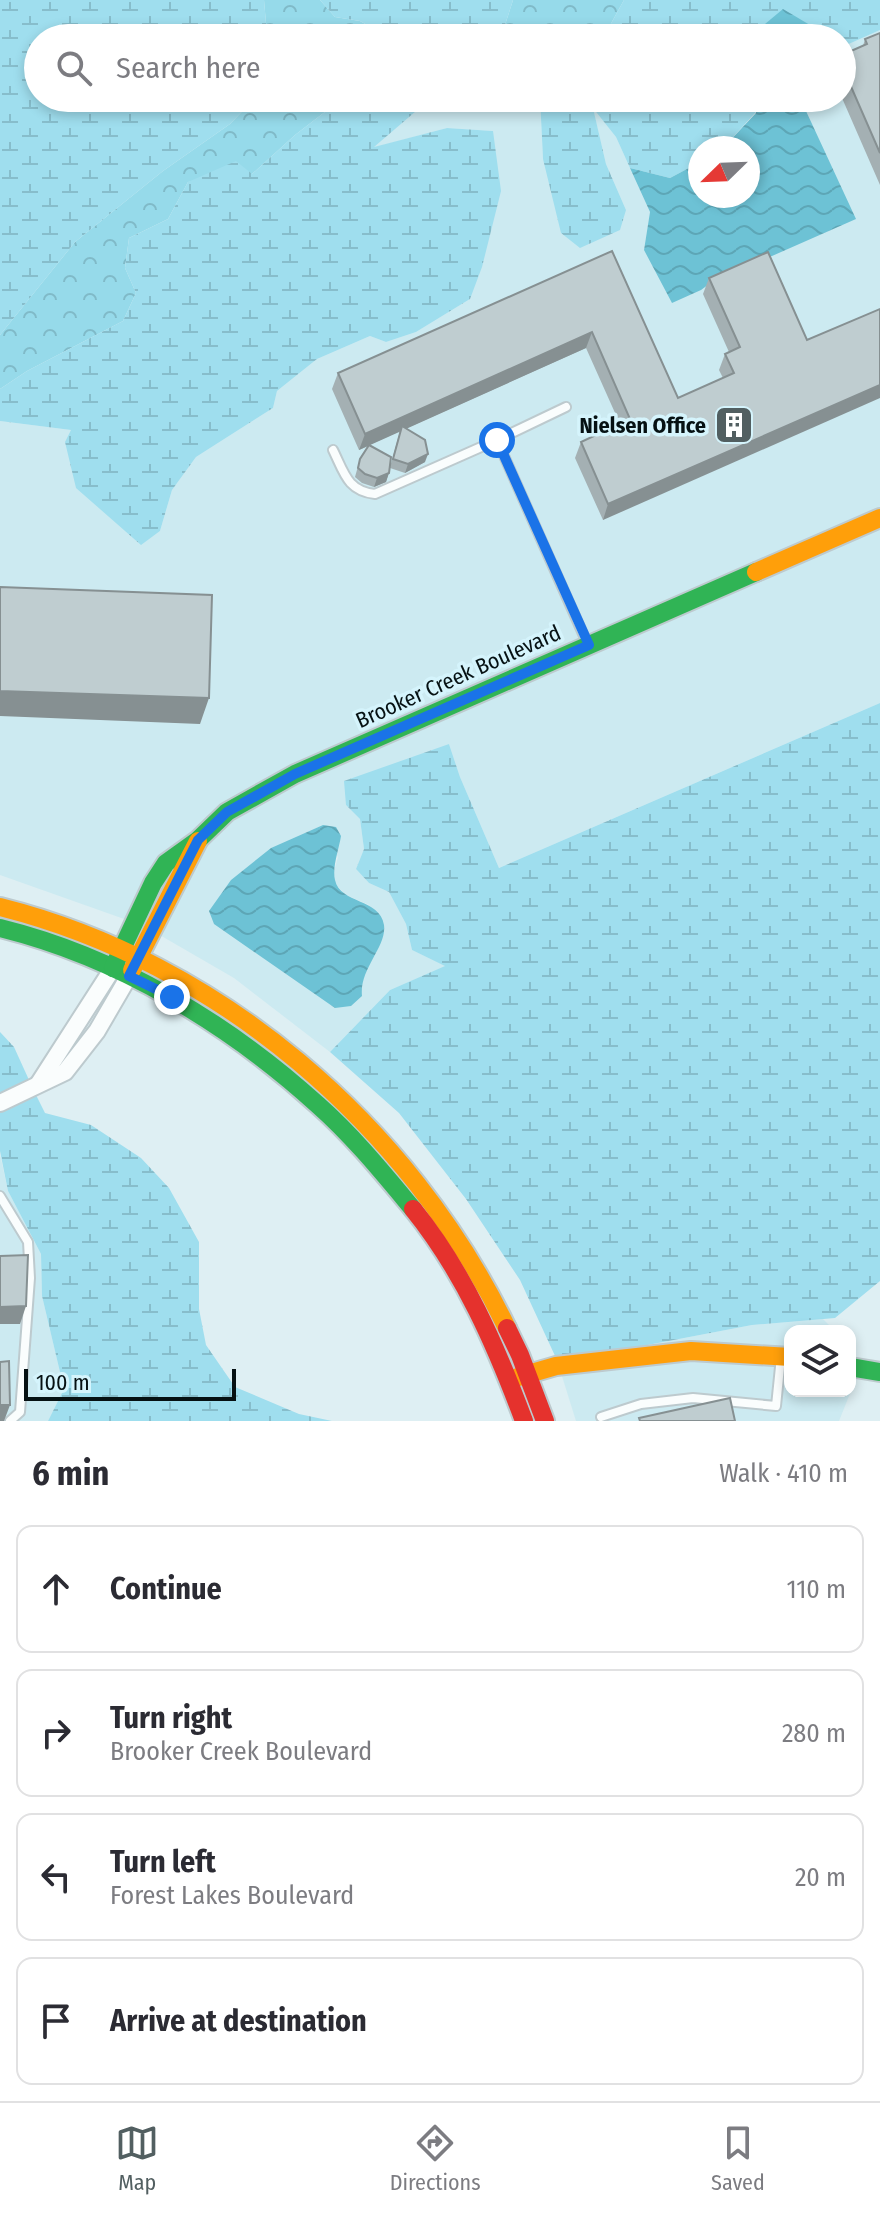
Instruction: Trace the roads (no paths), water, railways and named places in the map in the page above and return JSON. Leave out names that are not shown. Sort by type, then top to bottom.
[{"type":"main road","name":"Brooker Creek Boulevard","points":[[121,972],[198,840],[227,812],[295,774],[880,518]]},
{"type":"main road","points":[[0,907],[74,929],[130,953],[195,989],[263,1033],[343,1099],[383,1140],[438,1209],[470,1258],[530,1374],[545,1421]]},
{"type":"main road","points":[[0,928],[66,948],[172,997],[254,1050],[330,1114],[369,1155],[419,1218],[453,1269],[482,1318],[510,1380],[524,1421]]},
{"type":"main road","points":[[510,1380],[556,1366],[691,1351],[784,1357]]},
{"type":"main road","points":[[856,1368],[880,1372]]},
{"type":"street","name":"Brooker Creek Boulevard","points":[[0,1103],[39,1083],[121,972]]},
{"type":"lane","points":[[333,450],[350,485],[362,493],[375,494],[566,407]]},
{"type":"lane","points":[[497,440],[589,645]]},
{"type":"lane","points":[[0,1196],[28,1242],[30,1278],[20,1412],[10,1421]]},
{"type":"lane","points":[[601,1417],[641,1404],[693,1398],[776,1406],[784,1367]]},
{"type":"water","points":[[783,9],[808,24],[765,24]]},
{"type":"water","points":[[756,112],[806,112],[856,219],[772,256],[728,270],[701,290],[672,303],[644,250],[650,212],[630,168],[670,178],[688,168],[688,208],[760,208],[760,136],[734,136]]},
{"type":"water","points":[[323,825],[336,827],[341,836],[334,869],[338,888],[375,910],[384,925],[381,942],[362,986],[362,996],[351,1006],[335,1008],[214,924],[209,911],[231,880],[271,848]]},
{"type":"place","name":"Nielsen Office","points":[[734,425]]}]
